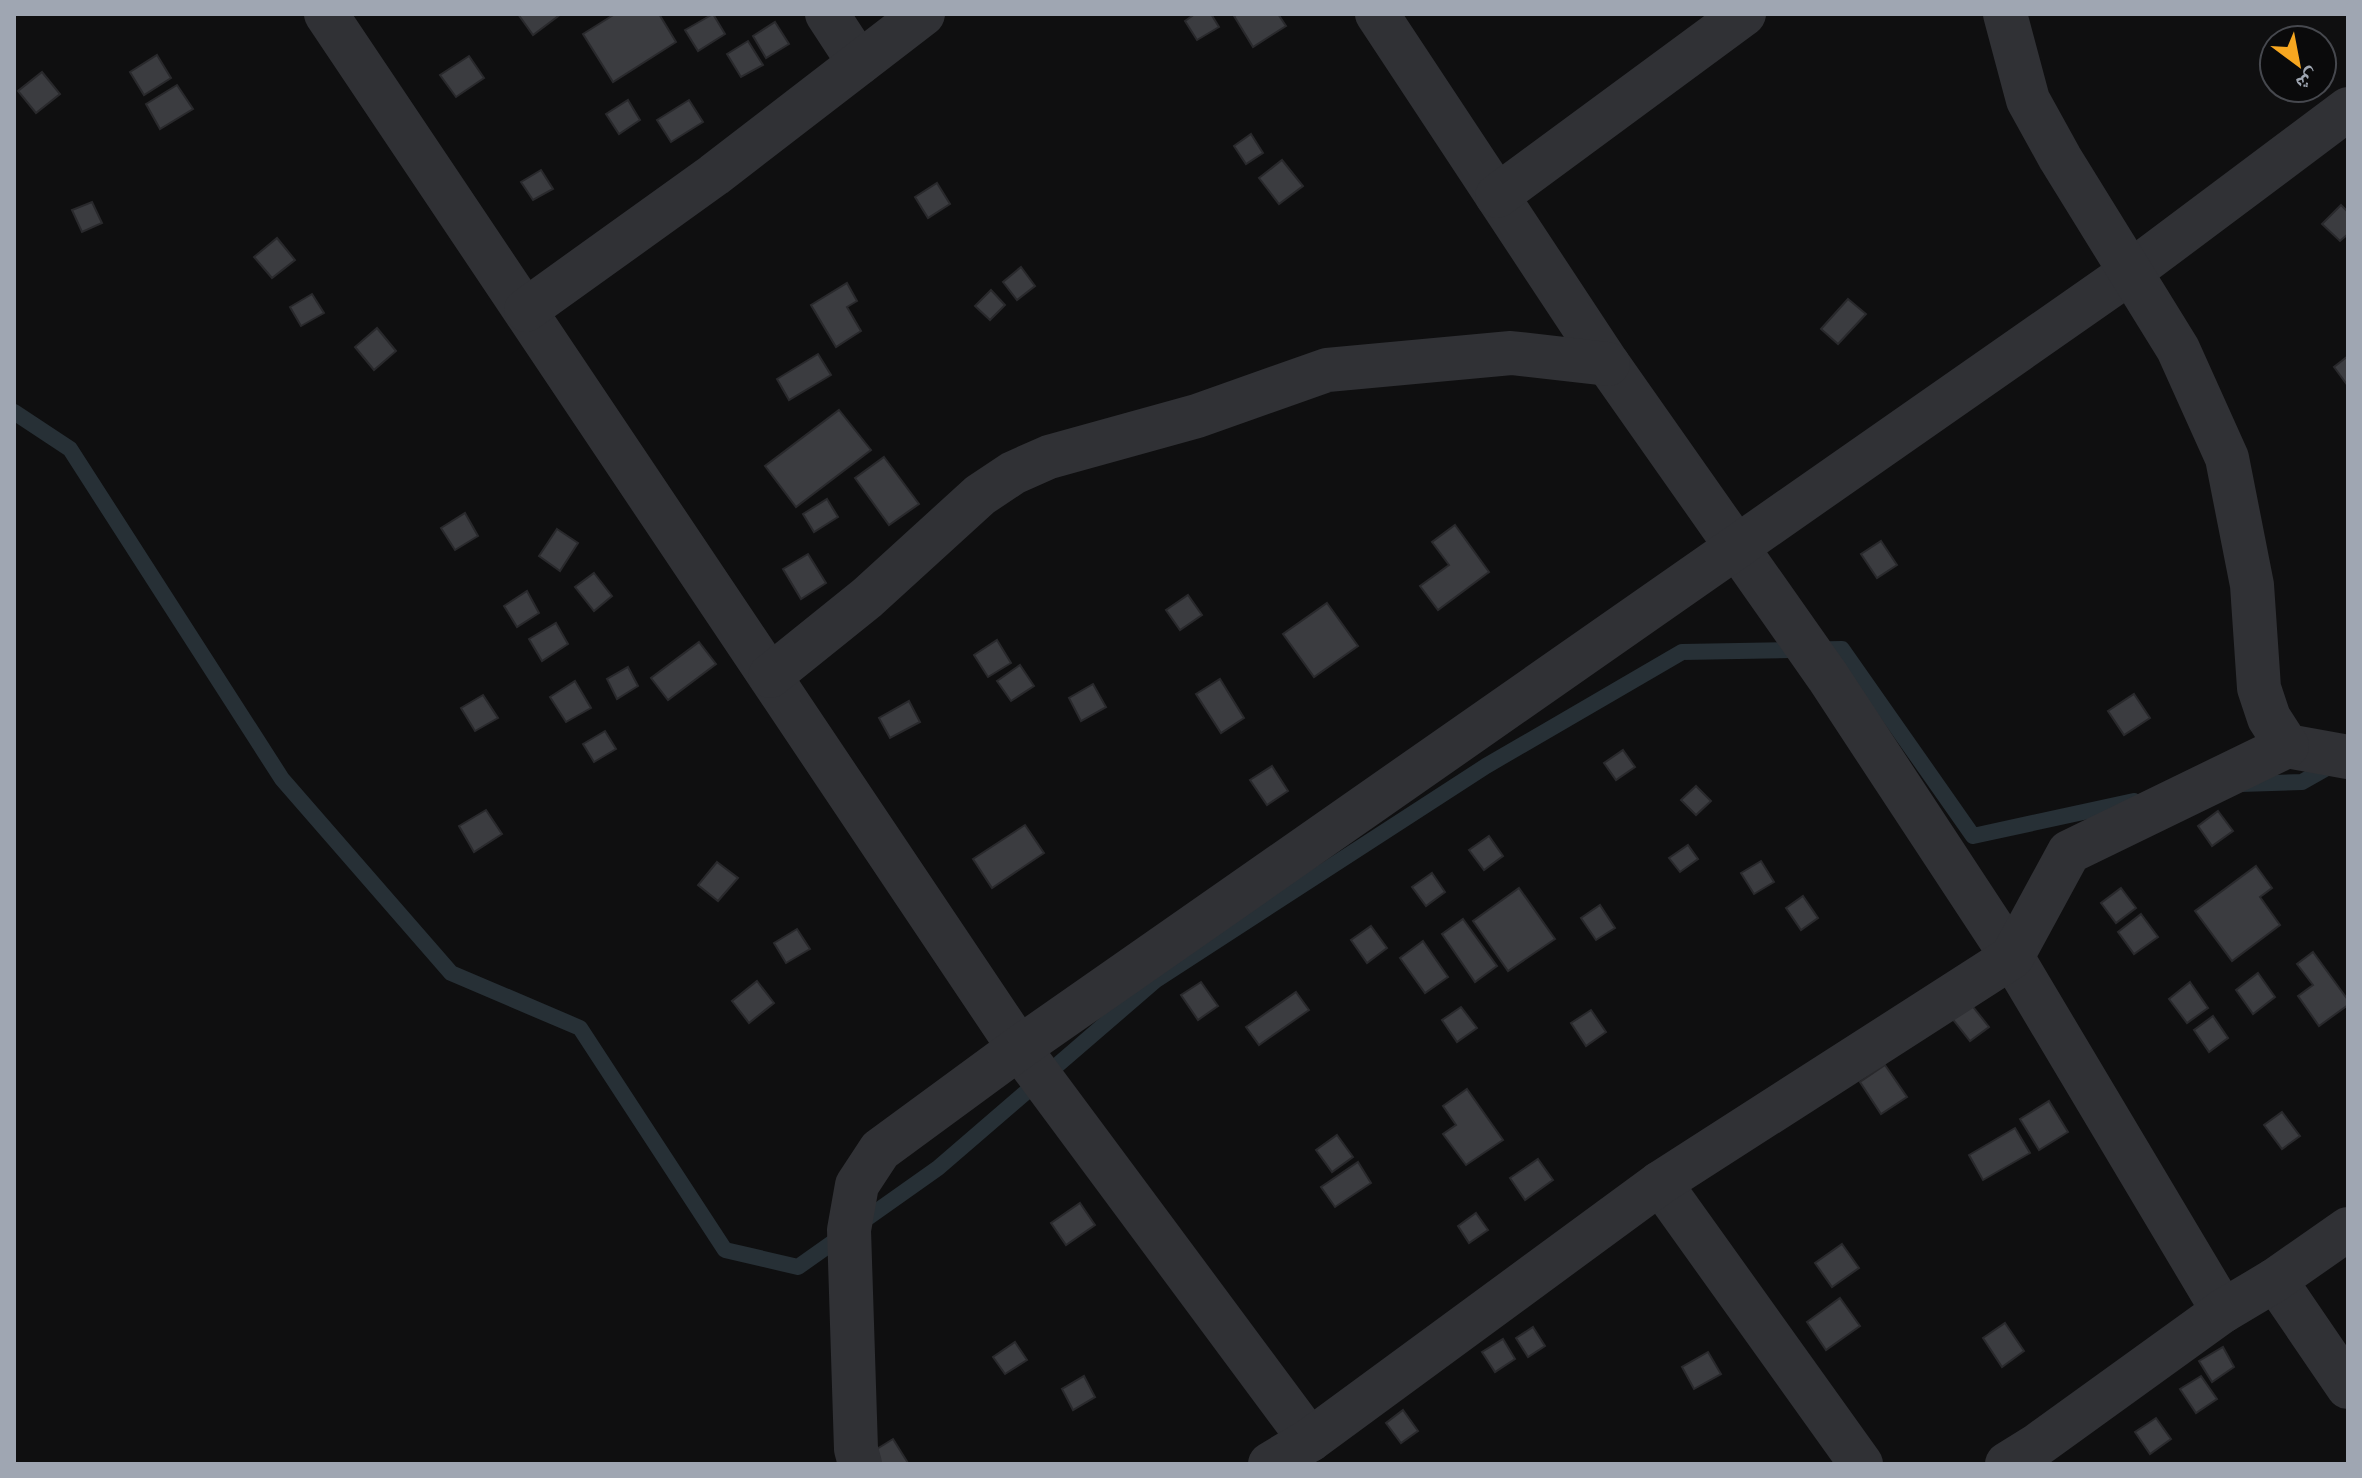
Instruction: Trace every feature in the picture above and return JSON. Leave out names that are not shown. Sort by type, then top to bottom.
[{"type":"street","points":[[326,14],[1019,1048],[1310,1440]]},
{"type":"street","points":[[827,14],[859,63]]},
{"type":"street","points":[[526,310],[714,175],[923,14]]},
{"type":"street","points":[[1377,14],[1608,364],[1828,677],[2012,957],[2223,1311]]},
{"type":"street","points":[[1497,196],[1744,14]]},
{"type":"street","points":[[2005,14],[2028,100],[2129,273],[2178,349],[2227,458],[2252,585],[2259,688],[2269,718],[2287,746]]},
{"type":"street","points":[[860,1464],[856,1449],[849,1230],[857,1185],[880,1150],[1019,1048],[2129,273],[2348,109]]},
{"type":"street","points":[[770,676],[867,598],[980,495],[1013,473],[1049,457],[1197,416],[1327,370],[1511,353],[1608,364]]},
{"type":"street","points":[[1270,1464],[1310,1440],[1660,1183],[2012,957],[2069,852],[2287,746],[2348,757]]},
{"type":"street","points":[[1660,1183],[1861,1464]]},
{"type":"street","points":[[2007,1464],[2223,1311],[2275,1280],[2348,1229]]},
{"type":"street","points":[[2275,1280],[2348,1387]]},
{"type":"building","points":[[518,14],[561,14],[533,35]]},
{"type":"building","points":[[615,14],[659,14],[676,42],[613,82],[583,34]]},
{"type":"building","points":[[713,14],[725,34],[698,51],[685,30]]},
{"type":"building","points":[[1195,14],[1211,14],[1219,27],[1197,40],[1185,21]]},
{"type":"building","points":[[1278,14],[1286,26],[1253,47],[1234,16]]},
{"type":"building","points":[[775,22],[789,44],[766,58],[753,36]]},
{"type":"building","points":[[748,41],[763,65],[741,77],[727,54]]},
{"type":"building","points":[[157,55],[171,78],[144,95],[130,72]]},
{"type":"building","points":[[469,56],[484,78],[456,97],[440,75]]},
{"type":"building","points":[[42,72],[60,94],[36,113],[18,91]]},
{"type":"building","points":[[177,85],[193,109],[160,129],[146,104]]},
{"type":"building","points":[[628,100],[640,120],[619,134],[606,114]]},
{"type":"building","points":[[689,100],[703,122],[671,142],[657,120]]},
{"type":"building","points":[[1251,134],[1263,153],[1246,164],[1234,146]]},
{"type":"building","points":[[1282,160],[1303,186],[1279,204],[1259,178]]},
{"type":"building","points":[[541,170],[553,189],[533,200],[521,182]]},
{"type":"building","points":[[937,183],[950,204],[928,218],[915,197]]},
{"type":"building","points":[[92,202],[102,223],[82,232],[72,210]]},
{"type":"building","points":[[2341,205],[2348,212],[2348,234],[2340,241],[2322,224]]},
{"type":"building","points":[[277,238],[295,260],[272,278],[254,257]]},
{"type":"building","points":[[1021,267],[1035,286],[1017,300],[1003,282]]},
{"type":"building","points":[[847,283],[857,301],[847,307],[861,331],[836,347],[811,305]]},
{"type":"building","points":[[991,290],[1005,305],[990,320],[975,306]]},
{"type":"building","points":[[312,294],[324,313],[301,326],[290,307]]},
{"type":"building","points":[[1848,299],[1866,314],[1838,344],[1821,329]]},
{"type":"building","points":[[377,328],[396,351],[374,370],[355,347]]},
{"type":"building","points":[[818,354],[831,375],[789,400],[777,379]]},
{"type":"building","points":[[2348,356],[2348,386],[2334,367]]},
{"type":"building","points":[[839,410],[871,450],[796,507],[765,466]]},
{"type":"building","points":[[884,457],[919,504],[889,525],[855,478]]},
{"type":"building","points":[[827,499],[838,517],[814,532],[803,514]]},
{"type":"building","points":[[465,513],[478,536],[455,550],[441,528]]},
{"type":"building","points":[[1455,525],[1489,572],[1438,610],[1420,586],[1449,565],[1432,542]]},
{"type":"building","points":[[557,529],[578,543],[560,571],[539,556]]},
{"type":"building","points":[[1881,541],[1897,565],[1877,578],[1861,554]]},
{"type":"building","points":[[808,554],[826,583],[801,599],[783,569]]},
{"type":"building","points":[[594,573],[612,596],[594,611],[575,587]]},
{"type":"building","points":[[527,591],[539,613],[517,627],[504,606]]},
{"type":"building","points":[[1188,595],[1202,615],[1180,630],[1166,610]]},
{"type":"building","points":[[1327,603],[1358,646],[1314,677],[1283,634]]},
{"type":"building","points":[[556,623],[568,644],[542,661],[529,639]]},
{"type":"building","points":[[997,640],[1011,663],[988,677],[974,655]]},
{"type":"building","points":[[699,642],[716,664],[668,700],[651,678]]},
{"type":"building","points":[[1020,665],[1034,686],[1011,701],[997,681]]},
{"type":"building","points":[[628,667],[638,686],[617,699],[607,679]]},
{"type":"building","points":[[1220,679],[1244,718],[1221,733],[1196,694]]},
{"type":"building","points":[[575,681],[591,708],[566,722],[550,697]]},
{"type":"building","points":[[1093,684],[1106,707],[1081,721],[1069,698]]},
{"type":"building","points":[[2134,694],[2150,718],[2124,735],[2108,711]]},
{"type":"building","points":[[483,695],[498,718],[475,731],[461,708]]},
{"type":"building","points":[[909,701],[920,722],[890,738],[879,718]]},
{"type":"building","points":[[605,731],[616,749],[594,762],[583,744]]},
{"type":"building","points":[[1623,750],[1635,767],[1616,780],[1604,763]]},
{"type":"building","points":[[1272,766],[1288,791],[1267,805],[1250,780]]},
{"type":"building","points":[[1696,786],[1711,801],[1696,815],[1681,800]]},
{"type":"building","points":[[486,810],[502,834],[474,852],[459,826]]},
{"type":"building","points":[[2218,811],[2233,831],[2212,846],[2198,826]]},
{"type":"building","points":[[1025,825],[1044,853],[992,888],[973,859]]},
{"type":"building","points":[[1489,836],[1503,856],[1484,870],[1469,850]]},
{"type":"building","points":[[1688,845],[1698,859],[1680,872],[1669,858]]},
{"type":"building","points":[[1761,861],[1774,882],[1754,894],[1741,873]]},
{"type":"building","points":[[717,862],[738,878],[718,901],[698,885]]},
{"type":"building","points":[[2256,866],[2272,888],[2260,897],[2280,925],[2232,961],[2195,911]]},
{"type":"building","points":[[1432,873],[1445,892],[1426,906],[1412,887]]},
{"type":"building","points":[[1519,888],[1555,939],[1508,971],[1473,921]]},
{"type":"building","points":[[2121,888],[2136,908],[2116,923],[2101,903]]},
{"type":"building","points":[[1803,896],[1818,918],[1801,930],[1786,908]]},
{"type":"building","points":[[1600,905],[1615,928],[1596,940],[1581,918]]},
{"type":"building","points":[[2141,914],[2158,937],[2134,954],[2118,932]]},
{"type":"building","points":[[1463,919],[1497,966],[1475,982],[1442,934]]},
{"type":"building","points":[[1371,926],[1387,948],[1367,963],[1351,940]]},
{"type":"building","points":[[797,929],[810,949],[786,963],[774,943]]},
{"type":"building","points":[[1423,941],[1448,977],[1425,993],[1400,958]]},
{"type":"building","points":[[2313,952],[2348,1000],[2348,1005],[2319,1026],[2298,996],[2313,985],[2297,964]]},
{"type":"building","points":[[2258,973],[2275,997],[2253,1014],[2236,990]]},
{"type":"building","points":[[757,981],[774,1003],[749,1023],[732,1001]]},
{"type":"building","points":[[1201,982],[1218,1006],[1198,1020],[1181,995]]},
{"type":"building","points":[[2190,982],[2208,1008],[2187,1023],[2169,999]]},
{"type":"building","points":[[1296,992],[1309,1010],[1259,1045],[1246,1027]]},
{"type":"building","points":[[1970,1003],[1989,1027],[1970,1041],[1951,1017]]},
{"type":"building","points":[[1461,1007],[1477,1028],[1457,1042],[1442,1020]]},
{"type":"building","points":[[1591,1010],[1606,1032],[1586,1046],[1571,1023]]},
{"type":"building","points":[[2213,1016],[2228,1038],[2209,1052],[2194,1030]]},
{"type":"building","points":[[1885,1065],[1907,1097],[1881,1114],[1860,1082]]},
{"type":"building","points":[[1467,1089],[1503,1140],[1466,1165],[1443,1134],[1456,1125],[1443,1106]]},
{"type":"building","points":[[2049,1101],[2068,1132],[2039,1150],[2020,1119]]},
{"type":"building","points":[[2282,1112],[2300,1136],[2282,1149],[2264,1125]]},
{"type":"building","points":[[2015,1128],[2030,1153],[1983,1180],[1969,1155]]},
{"type":"building","points":[[1337,1135],[1353,1157],[1332,1172],[1316,1150]]},
{"type":"building","points":[[1538,1159],[1553,1180],[1525,1200],[1510,1178]]},
{"type":"building","points":[[1358,1162],[1371,1183],[1335,1207],[1321,1187]]},
{"type":"building","points":[[1080,1203],[1095,1225],[1066,1245],[1051,1223]]},
{"type":"building","points":[[1476,1213],[1488,1230],[1469,1243],[1458,1226]]},
{"type":"building","points":[[1842,1244],[1859,1268],[1832,1287],[1815,1263]]},
{"type":"building","points":[[1840,1298],[1860,1326],[1826,1350],[1807,1322]]},
{"type":"building","points":[[2005,1323],[2024,1351],[2002,1367],[1983,1338]]},
{"type":"building","points":[[1533,1327],[1545,1346],[1528,1357],[1516,1338]]},
{"type":"building","points":[[1503,1339],[1515,1359],[1495,1372],[1482,1352]]},
{"type":"building","points":[[1015,1342],[1027,1360],[1005,1374],[993,1357]]},
{"type":"building","points":[[2223,1347],[2234,1367],[2212,1382],[2199,1361]]},
{"type":"building","points":[[1708,1352],[1721,1374],[1694,1389],[1682,1367]]},
{"type":"building","points":[[1084,1376],[1095,1397],[1073,1410],[1062,1389]]},
{"type":"building","points":[[2201,1376],[2217,1399],[2196,1413],[2180,1389]]},
{"type":"building","points":[[1403,1410],[1418,1431],[1401,1443],[1386,1423]]},
{"type":"building","points":[[2156,1418],[2171,1439],[2150,1454],[2135,1432]]},
{"type":"building","points":[[893,1439],[908,1463],[879,1464],[872,1452]]},
{"type":"waterway","points":[[14,412],[70,449],[282,779],[451,973],[580,1028],[725,1250],[798,1267],[938,1168],[1156,980],[1486,766],[1682,652],[1842,649],[1973,836],[2134,801]]},
{"type":"waterway","points":[[2240,784],[2302,782],[2332,765]]}]
